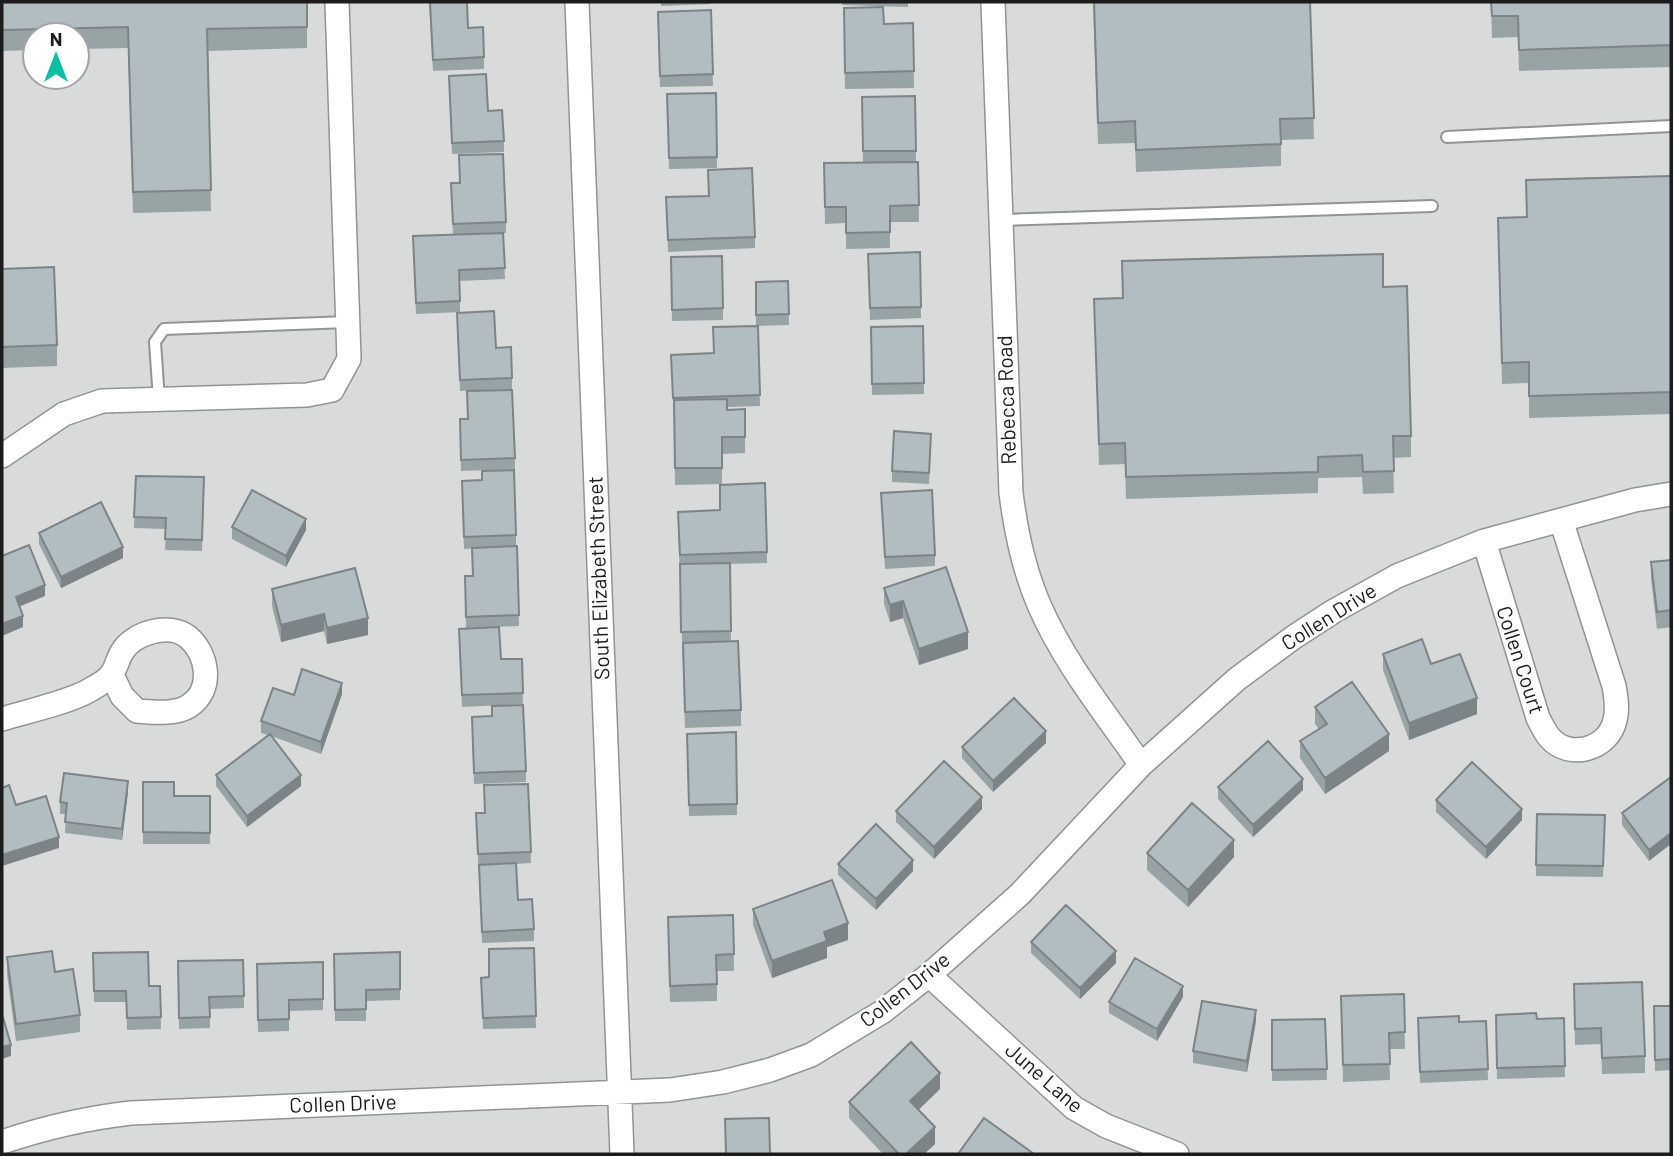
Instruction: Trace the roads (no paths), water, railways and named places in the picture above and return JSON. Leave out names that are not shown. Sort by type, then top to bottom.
[{"type":"street","points":[[2,456],[64,414],[102,401],[307,395],[332,390],[349,359],[337,2]]},
{"type":"street","name":"South Elizabeth Street","points":[[577,2],[622,1154]]},
{"type":"street","name":"Rebecca Road","points":[[993,2],[1011,494],[1016,529],[1025,567],[1040,607],[1059,645],[1141,765]]},
{"type":"street","name":"Collen Drive","points":[[2,1142],[40,1129],[89,1118],[131,1113],[670,1090],[723,1082],[770,1070],[811,1055],[882,1012],[929,975],[1020,894],[1141,765],[1237,679],[1324,617],[1397,576],[1484,541],[1635,500],[1671,495]]},
{"type":"street","name":"Collen Court","points":[[1484,541],[1538,718],[1550,739],[1568,750],[1589,749],[1606,739],[1615,722],[1617,702],[1561,520]]},
{"type":"street","points":[[2,719],[86,693],[112,675]]},
{"type":"street","name":"June Lane","points":[[929,975],[1074,1108],[1106,1126],[1177,1154]]},
{"type":"lane","points":[[1447,137],[1671,126]]},
{"type":"lane","points":[[1000,220],[1432,206]]},
{"type":"lane","points":[[159,400],[155,342],[164,329],[348,323]]}]
